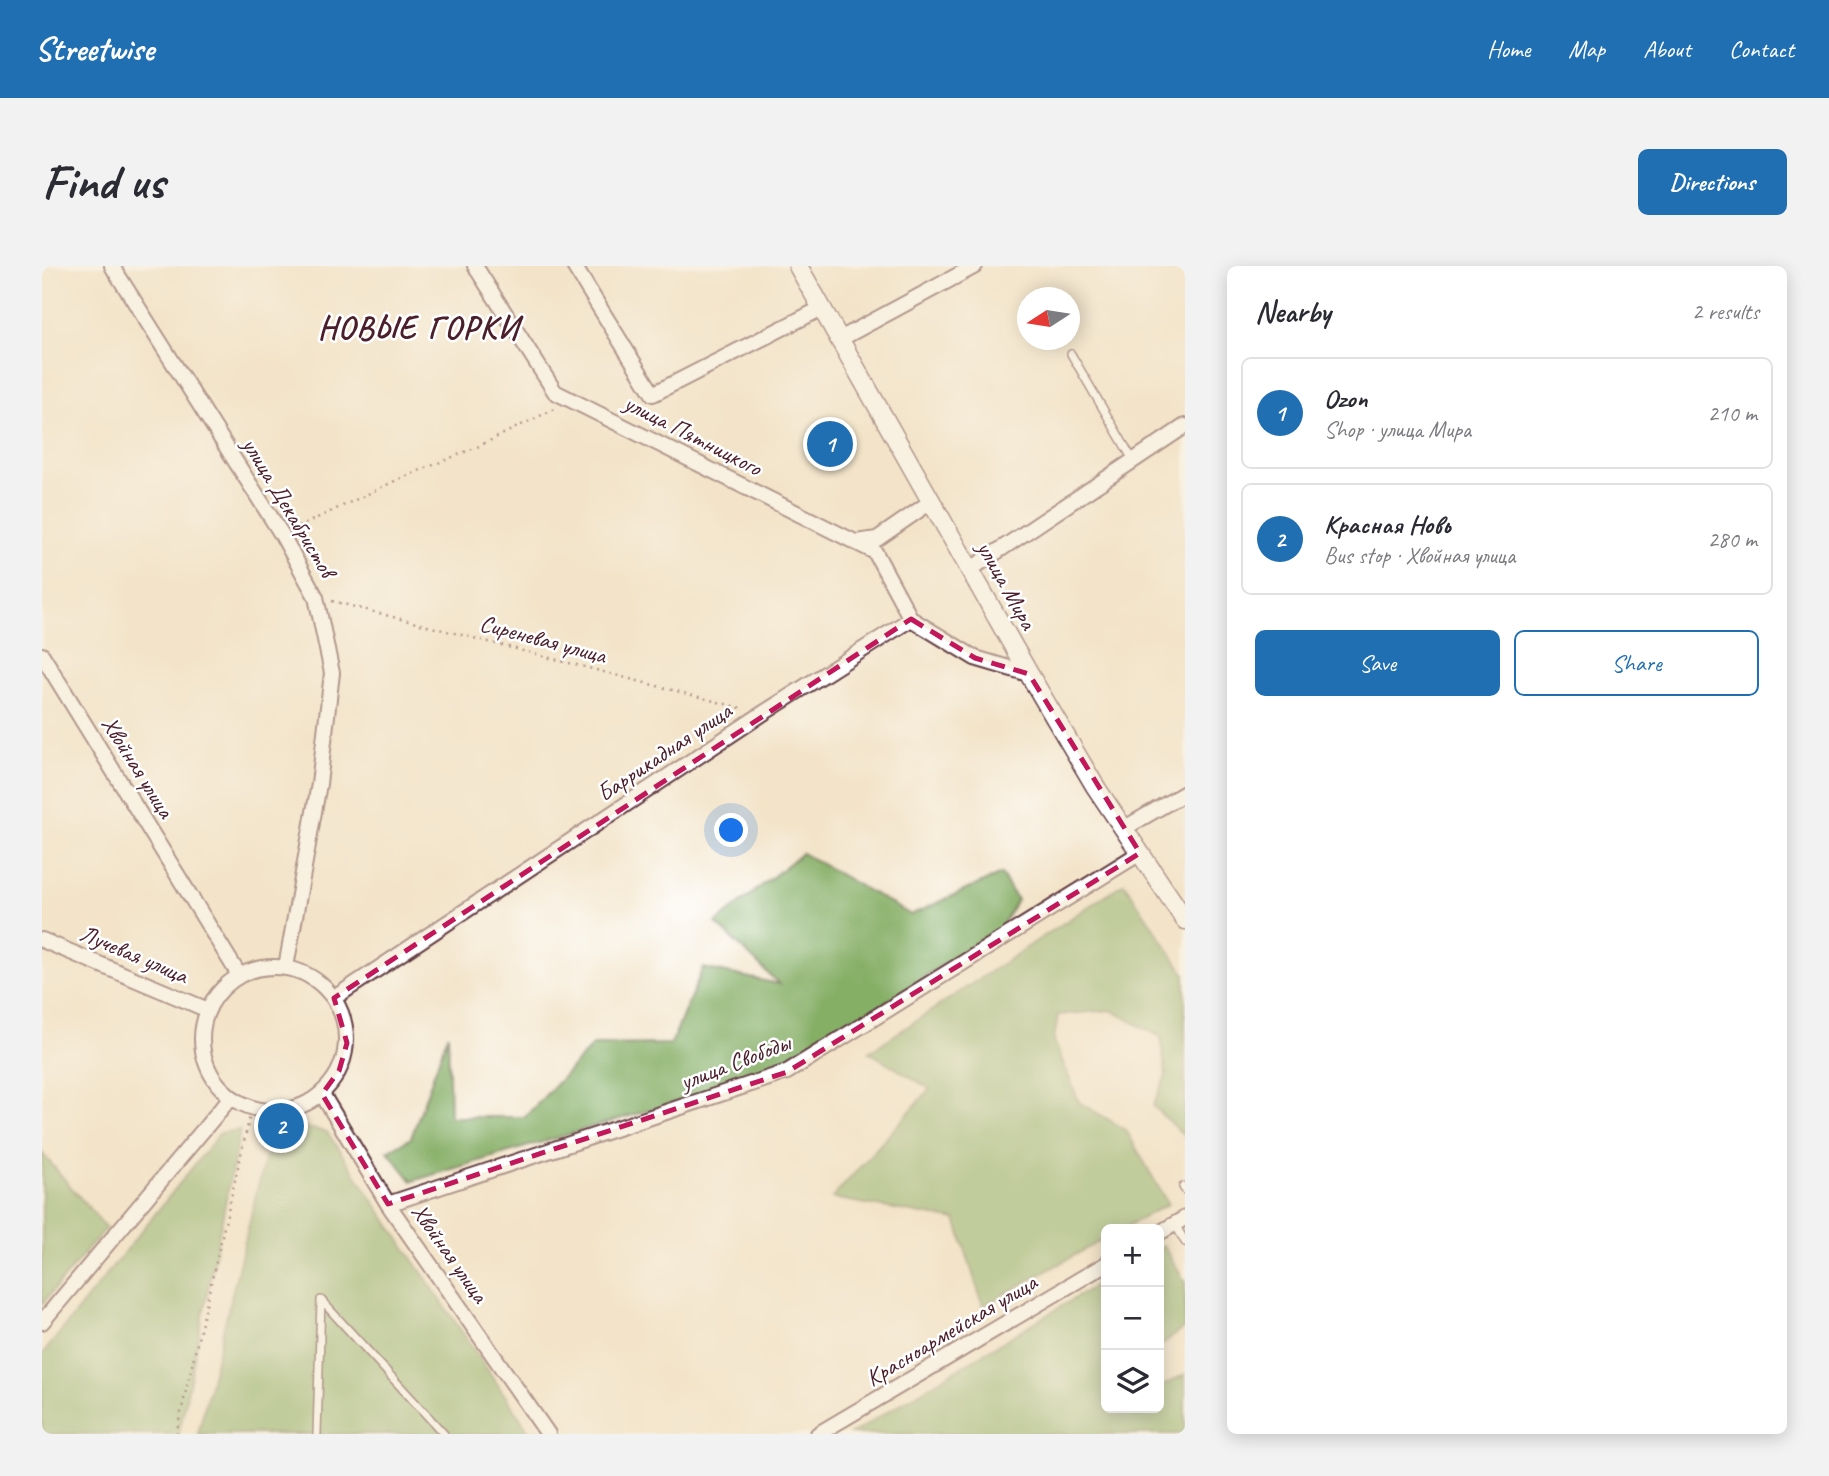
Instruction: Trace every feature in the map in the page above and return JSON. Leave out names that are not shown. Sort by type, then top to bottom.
[{"type":"street","name":"улица Декабристов","points":[[112,266],[282,535],[316,597],[332,673],[319,784],[286,967]]},
{"type":"street","name":"улица Пятницкого","points":[[475,266],[555,392],[876,552],[911,619]]},
{"type":"street","points":[[574,266],[653,394],[822,308]]},
{"type":"street","name":"улица Мира","points":[[798,266],[1095,786],[1185,920]]},
{"type":"street","points":[[840,339],[975,266]]},
{"type":"street","points":[[971,569],[1185,426]]},
{"type":"street","points":[[856,542],[877,539],[932,501]]},
{"type":"street","points":[[911,619],[975,658],[1029,674]]},
{"type":"street","name":"Баррикадная улица","points":[[334,998],[762,714],[911,619]]},
{"type":"street","name":"Хвойная улица","points":[[42,655],[239,975]]},
{"type":"street","points":[[1124,829],[1185,793]]},
{"type":"street","name":"улица Свободы","points":[[388,1204],[787,1072],[1140,853]]},
{"type":"street","name":"Лучевая улица","points":[[42,940],[208,1010]]},
{"type":"street","points":[[261,967],[286,967],[302,972],[321,983],[334,998],[345,1021],[347,1043],[339,1072],[322,1094],[300,1107],[269,1111],[252,1107],[231,1097],[219,1086],[203,1052],[202,1029],[208,1010],[220,990],[239,975],[261,967]]},
{"type":"street","name":"Хвойная улица","points":[[322,1094],[388,1204],[548,1434]]},
{"type":"street","points":[[42,1322],[231,1097]]},
{"type":"street","points":[[1164,1230],[1180,1221]]},
{"type":"street","name":"Красноармейская улица","points":[[818,1434],[1101,1267]]},
{"type":"lane","points":[[1070,355],[1133,460]]},
{"type":"lane","points":[[1180,1221],[1185,1242]]},
{"type":"lane","points":[[317,1434],[321,1300],[444,1434]]},
{"type":"path","points":[[282,535],[397,480],[477,447],[572,400]]},
{"type":"path","name":"Сиреневая улица","points":[[316,597],[762,714]]},
{"type":"path","points":[[176,1434],[252,1107]]},
{"type":"highlighted area","points":[[911,619],[975,658],[1029,674],[1140,853],[787,1072],[388,1204],[322,1094],[339,1071],[347,1043],[334,998]]},
{"type":"green space","points":[[802,853],[911,915],[1001,874],[1017,900],[1001,927],[780,1071],[412,1181],[388,1151],[411,1138],[448,1034],[450,1117],[525,1117],[593,1045],[671,1044],[703,968],[779,984],[716,923]]},
{"type":"green space","points":[[1124,883],[1185,974],[1185,1137],[1153,1106],[1166,1076],[1161,1037],[1111,1010],[1058,1015],[1054,1040],[1079,1102],[1126,1130],[1168,1204],[1131,1224],[1101,1224],[1101,1241],[983,1306],[956,1220],[832,1198],[930,1089],[869,1052]]},
{"type":"green space","points":[[297,1126],[327,1132],[531,1434],[198,1434],[271,1133]]},
{"type":"green space","points":[[240,1130],[179,1434],[42,1434],[42,1355],[220,1133]]},
{"type":"green space","points":[[42,1153],[106,1228],[42,1304]]},
{"type":"green space","points":[[1164,1247],[1185,1282],[1185,1327],[1164,1343]]},
{"type":"green space","points":[[1101,1282],[1101,1413],[1164,1413],[1164,1385],[1185,1374],[1185,1434],[851,1434]]},
{"type":"place","name":"Ozon","points":[[830,444]]},
{"type":"place","name":"Красная Новь","points":[[281,1126]]},
{"type":"district","name":"НОВЫЕ ГОРКИ","points":[[419,327]]}]
